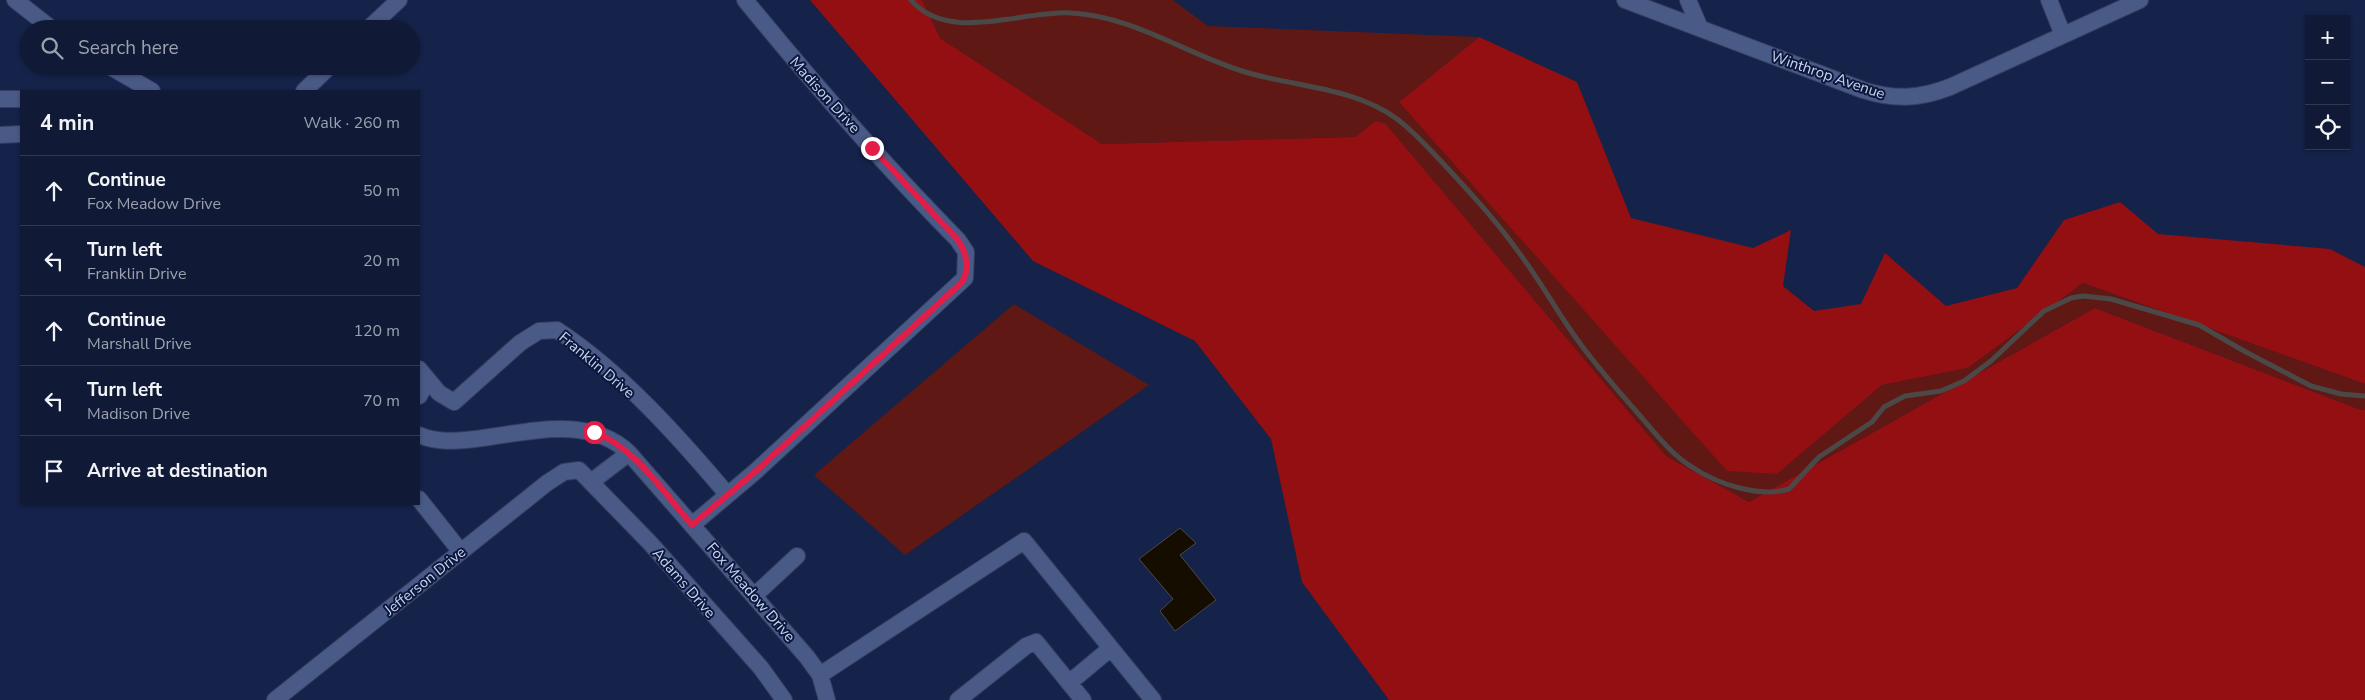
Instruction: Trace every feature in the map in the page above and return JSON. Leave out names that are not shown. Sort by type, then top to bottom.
[{"type":"street","points":[[15,0],[41,20]]},
{"type":"street","points":[[378,20],[399,0]]},
{"type":"street","name":"Madison Drive","points":[[727,494],[756,471],[961,283],[965,278],[966,252],[958,240],[919,200],[789,55],[746,0]]},
{"type":"street","name":"Winthrop Avenue","points":[[1625,0],[1856,88],[1899,98],[1934,94],[2140,0]]},
{"type":"street","points":[[1688,0],[1700,28]]},
{"type":"street","points":[[2049,0],[2063,35]]},
{"type":"street","points":[[124,75],[150,90]]},
{"type":"street","points":[[305,90],[321,75]]},
{"type":"street","points":[[0,99],[20,100]]},
{"type":"street","points":[[0,134],[20,134]]},
{"type":"street","name":"Franklin Drive","points":[[424,374],[439,393],[454,402],[520,343],[539,331],[556,330],[594,358],[646,406],[727,494]]},
{"type":"street","points":[[420,392],[424,374]]},
{"type":"street","name":"Fox Meadow Drive","points":[[420,435],[432,440],[453,442],[559,430],[582,430],[605,436],[629,453],[754,596],[820,675],[827,700]]},
{"type":"street","points":[[592,482],[629,453]]},
{"type":"street","name":"Adams Drive","points":[[579,470],[628,519],[684,581],[761,668],[784,700]]},
{"type":"street","name":"Jefferson Drive","points":[[275,700],[547,483],[564,472],[579,470]]},
{"type":"street","points":[[692,525],[727,494]]},
{"type":"street","points":[[420,500],[461,552]]},
{"type":"street","points":[[820,675],[1024,541],[1152,700]]},
{"type":"street","points":[[754,596],[798,556]]},
{"type":"street","points":[[958,700],[1026,646],[1036,642],[1083,700]]},
{"type":"street","points":[[1069,683],[1111,648]]},
{"type":"shaded area","points":[[810,0],[922,0],[940,38],[1102,144],[1355,137],[1375,121],[1385,123],[1666,456],[1749,502],[2095,308],[2365,410],[2365,700],[1389,700],[1302,582],[1271,439],[1195,341],[1033,261]]},
{"type":"shaded area","points":[[922,0],[1173,0],[1208,26],[1479,37],[1399,102],[1777,474],[1882,385],[1968,368],[2083,283],[2365,384],[2365,410],[2095,308],[1749,502],[1666,456],[1385,123],[1375,121],[1355,137],[1102,144],[940,38]]},
{"type":"shaded area","points":[[1479,37],[1577,82],[1631,218],[1753,248],[1791,230],[1783,286],[1814,311],[1861,304],[1885,253],[1946,306],[2017,288],[2064,220],[2120,202],[2158,234],[2330,249],[2365,267],[2365,384],[2083,283],[1968,368],[1882,385],[1777,474],[1727,471],[1399,102]]},
{"type":"shaded area","points":[[1014,304],[1149,385],[905,555],[814,475]]},
{"type":"shaded area","points":[[1180,528],[1196,543],[1180,555],[1216,600],[1175,631],[1160,611],[1173,599],[1139,559]]},
{"type":"waterway","points":[[911,0],[927,13],[945,20],[965,23],[987,22],[1052,13],[1071,13],[1115,21],[1239,70],[1258,76],[1341,93],[1380,108],[1404,125],[1460,181],[1525,260],[1588,354],[1662,441],[1684,462],[1702,473],[1739,488],[1765,492],[1789,489],[1819,457],[1872,422],[1884,407],[1905,396],[1941,391],[1964,381],[1991,361],[2044,311],[2071,298],[2083,296],[2111,299],[2199,325],[2311,386],[2341,394],[2365,396]]},
{"type":"route","points":[[594,432],[622,446],[692,525],[756,471],[961,283],[965,278],[966,252],[958,240],[872,148]]}]
